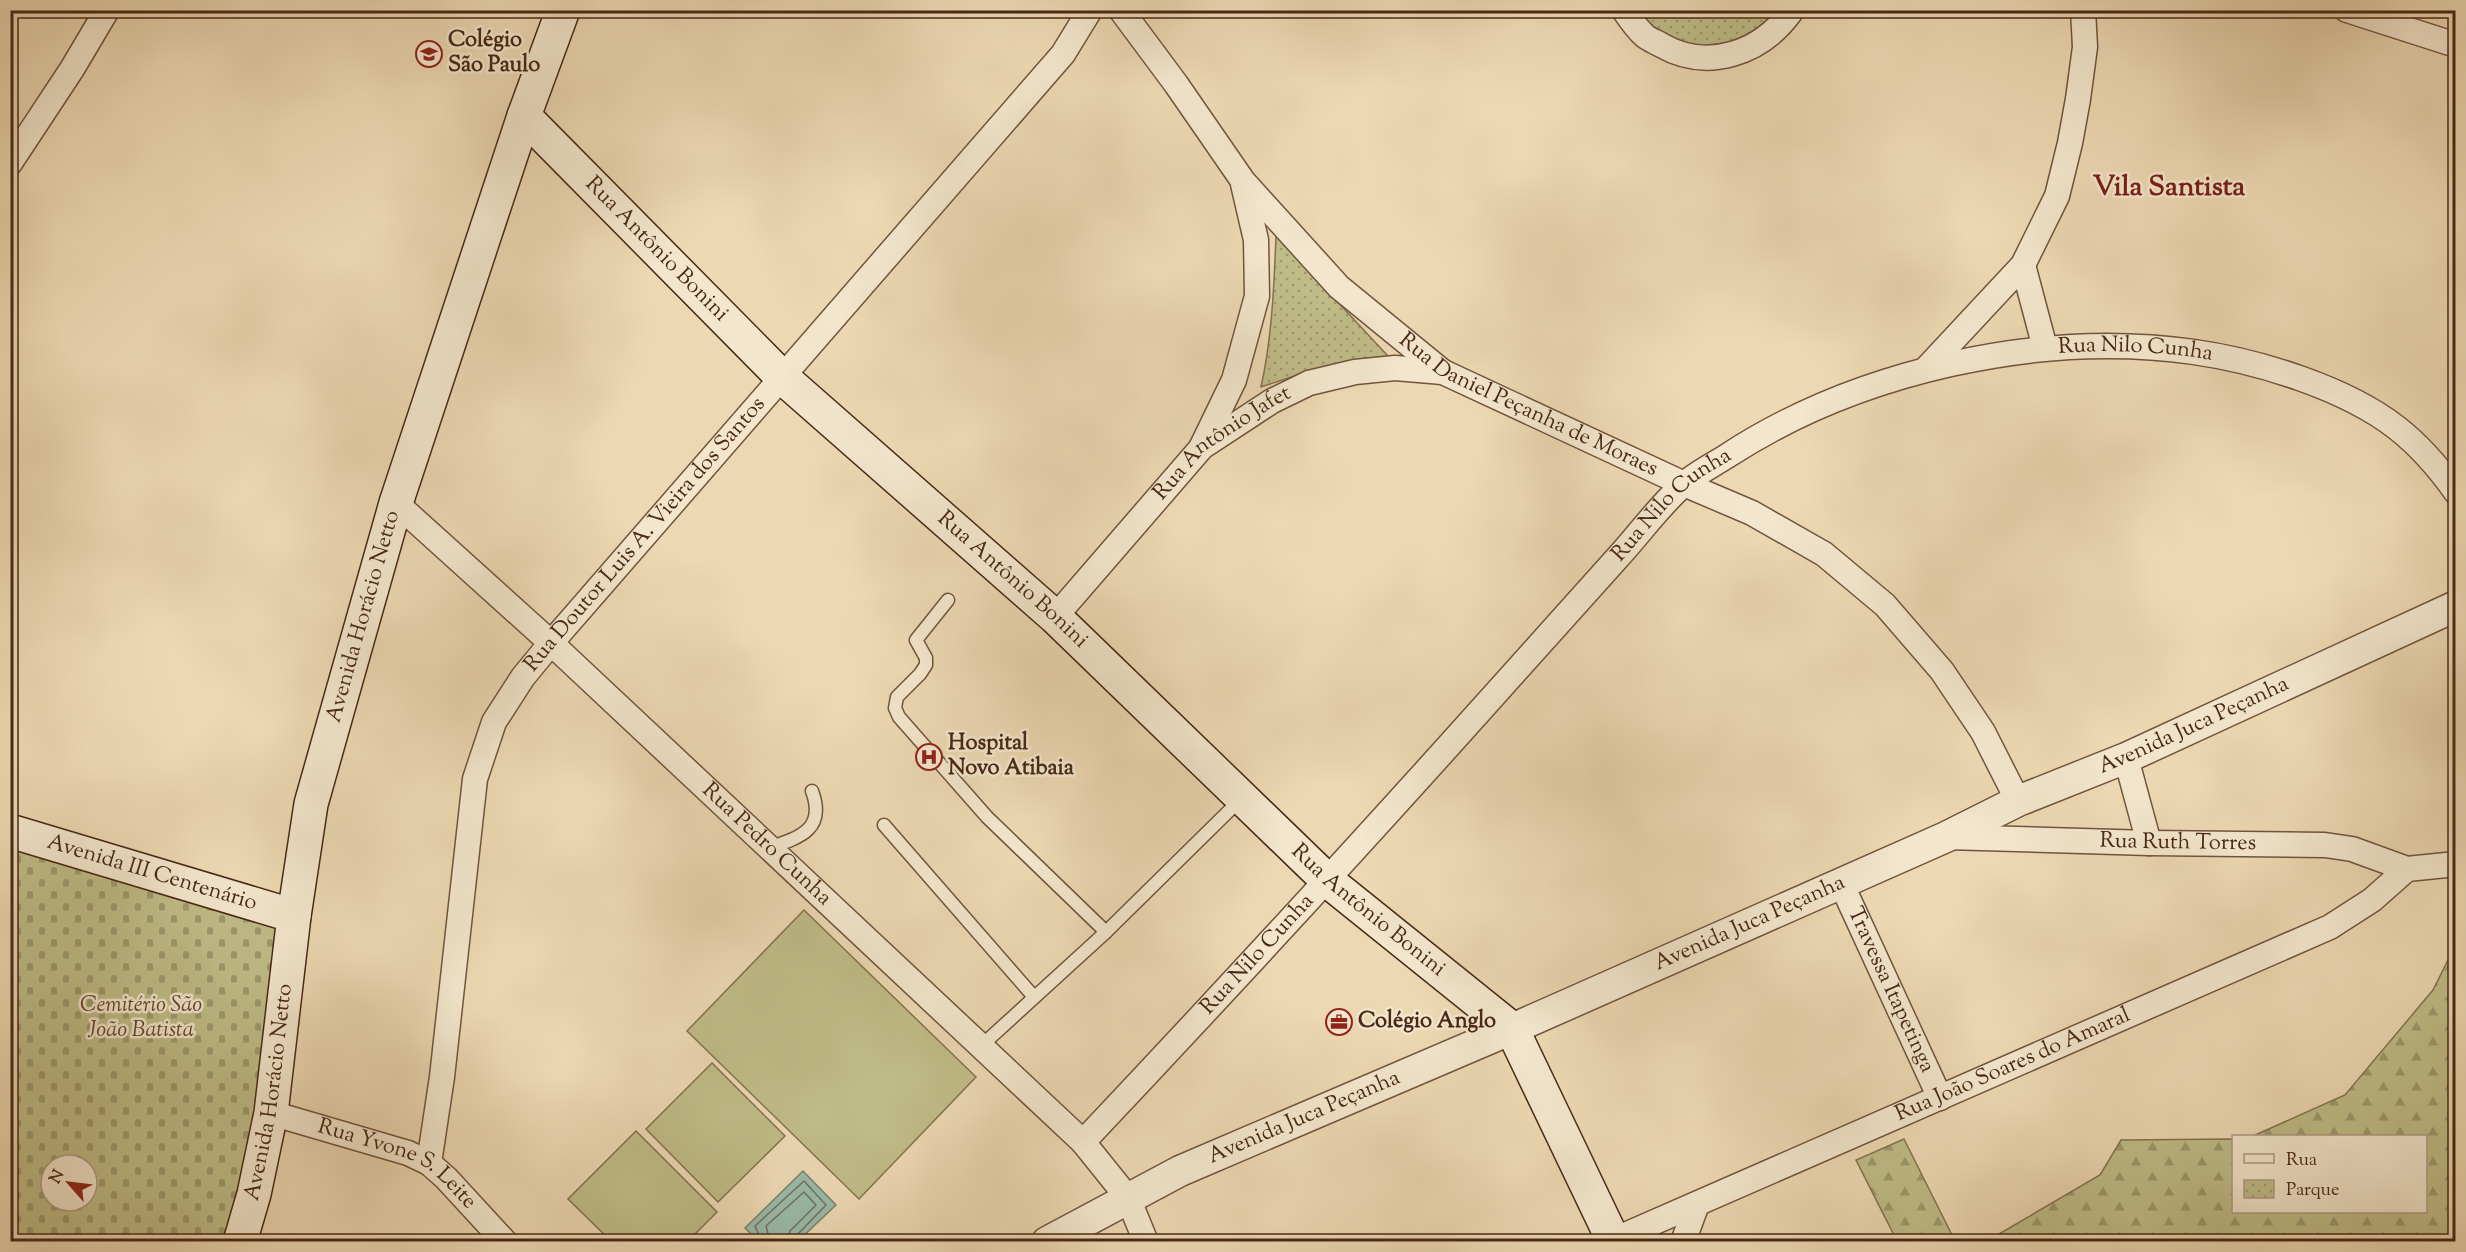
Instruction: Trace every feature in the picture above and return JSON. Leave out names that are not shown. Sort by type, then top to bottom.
[{"type":"main road","name":"Avenida Horácio Netto","points":[[240,1242],[254,1194],[271,1113],[294,916],[311,804],[396,503],[524,116],[563,10]]},
{"type":"main road","name":"Rua Antônio Bonini","points":[[524,116],[782,377],[1055,616],[1328,880],[1512,1029]]},
{"type":"main road","name":"Avenida III Centenário","points":[[10,831],[294,916]]},
{"type":"main road","points":[[1512,1029],[1612,1241]]},
{"type":"street","points":[[10,163],[72,69],[107,10]]},
{"type":"street","name":"Rua Doutor Luis A. Vieira dos Santos","points":[[429,1163],[442,1077],[475,779],[494,722],[523,677],[551,643],[1063,54],[1090,10]]},
{"type":"street","name":"Rua Daniel Peçanha de Moraes","points":[[1121,10],[1243,181],[1339,287],[1443,372],[1684,484],[1752,513],[1824,554],[1885,605],[1942,671],[1983,732],[2018,801]]},
{"type":"street","points":[[1624,10],[1646,36],[1656,42],[1675,53],[1707,59],[1740,53],[1770,37],[1792,10]]},
{"type":"street","points":[[1926,369],[2023,265],[2057,196],[2070,143],[2085,46],[2083,10]]},
{"type":"street","points":[[2347,10],[2456,45]]},
{"type":"street","points":[[1202,447],[1234,380],[1257,296],[1256,240],[1243,181]]},
{"type":"street","points":[[2023,265],[2045,348]]},
{"type":"street","name":"Rua Nilo Cunha","points":[[1083,1142],[1328,880],[1684,484],[1758,435],[1834,400],[1926,369],[2045,348],[2084,345],[2154,346],[2215,355],[2276,371],[2355,402],[2396,427],[2437,465],[2456,492]]},
{"type":"street","name":"Rua Antônio Jafet","points":[[1055,616],[1202,447],[1272,401],[1310,383],[1355,372],[1395,368],[1443,372]]},
{"type":"street","points":[[1234,380],[1248,399],[1258,402],[1272,401]]},
{"type":"street","name":"Rua Pedro Cunha","points":[[396,503],[551,643],[1083,1142],[1128,1198],[1146,1242]]},
{"type":"street","name":"Avenida Juca Peçanha","points":[[1047,1242],[1180,1171],[1512,1029],[1946,837],[2018,801],[2126,758],[2456,606]]},
{"type":"street","points":[[2126,758],[2150,843]]},
{"type":"street","name":"Rua Ruth Torres","points":[[1946,837],[2325,845],[2352,849],[2407,869]]},
{"type":"street","points":[[2407,869],[2456,864]]},
{"type":"street","name":"Rua João Soares do Amaral","points":[[1612,1241],[2330,927],[2372,900],[2407,869]]},
{"type":"street","name":"Travessa Itapetinga","points":[[1841,883],[1940,1098]]},
{"type":"street","name":"Rua Yvone S. Leite","points":[[271,1113],[408,1153],[429,1163],[446,1178],[505,1242]]},
{"type":"street","points":[[1683,1242],[1697,1204]]},
{"type":"lane","points":[[948,600],[916,640],[926,658],[926,665],[897,697],[895,708],[899,717],[941,761],[987,817],[1106,932]]},
{"type":"lane","points":[[769,848],[794,839],[809,829],[817,816],[817,805],[812,790]]},
{"type":"lane","points":[[980,1047],[1106,932],[1242,798]]},
{"type":"lane","points":[[884,825],[1035,997]]},
{"type":"green space","points":[[1639,11],[1777,11],[1755,32],[1742,39],[1715,46],[1685,42],[1670,37],[1653,26]]},
{"type":"green space","points":[[1276,236],[1388,356],[1310,371],[1261,387],[1270,331]]},
{"type":"green space","name":"Cemitério São João Batista","points":[[10,842],[280,925],[262,1108],[227,1241],[11,1241]]},
{"type":"green space","points":[[804,910],[976,1077],[859,1199],[687,1031]]},
{"type":"green space","points":[[2455,946],[2455,1241],[1987,1241],[2100,1175],[2121,1140],[2232,1139],[2232,1213],[2427,1213],[2427,1135],[2255,1135],[2345,1095],[2433,990]]},
{"type":"green space","points":[[712,1063],[785,1136],[718,1202],[646,1129]]},
{"type":"green space","points":[[636,1131],[717,1212],[688,1241],[611,1241],[568,1199]]},
{"type":"green space","points":[[1904,1139],[1955,1241],[1897,1241],[1856,1160]]},
{"type":"water","points":[[803,1171],[836,1205],[798,1241],[758,1241],[745,1228]]},
{"type":"place","name":"Colégio São Paulo","points":[[429,54]]},
{"type":"place","name":"Hospital Novo Atibaia","points":[[929,757]]},
{"type":"place","name":"Colégio Anglo","points":[[1339,1022]]},
{"type":"district","name":"Vila Santista","points":[[2169,188]]}]
